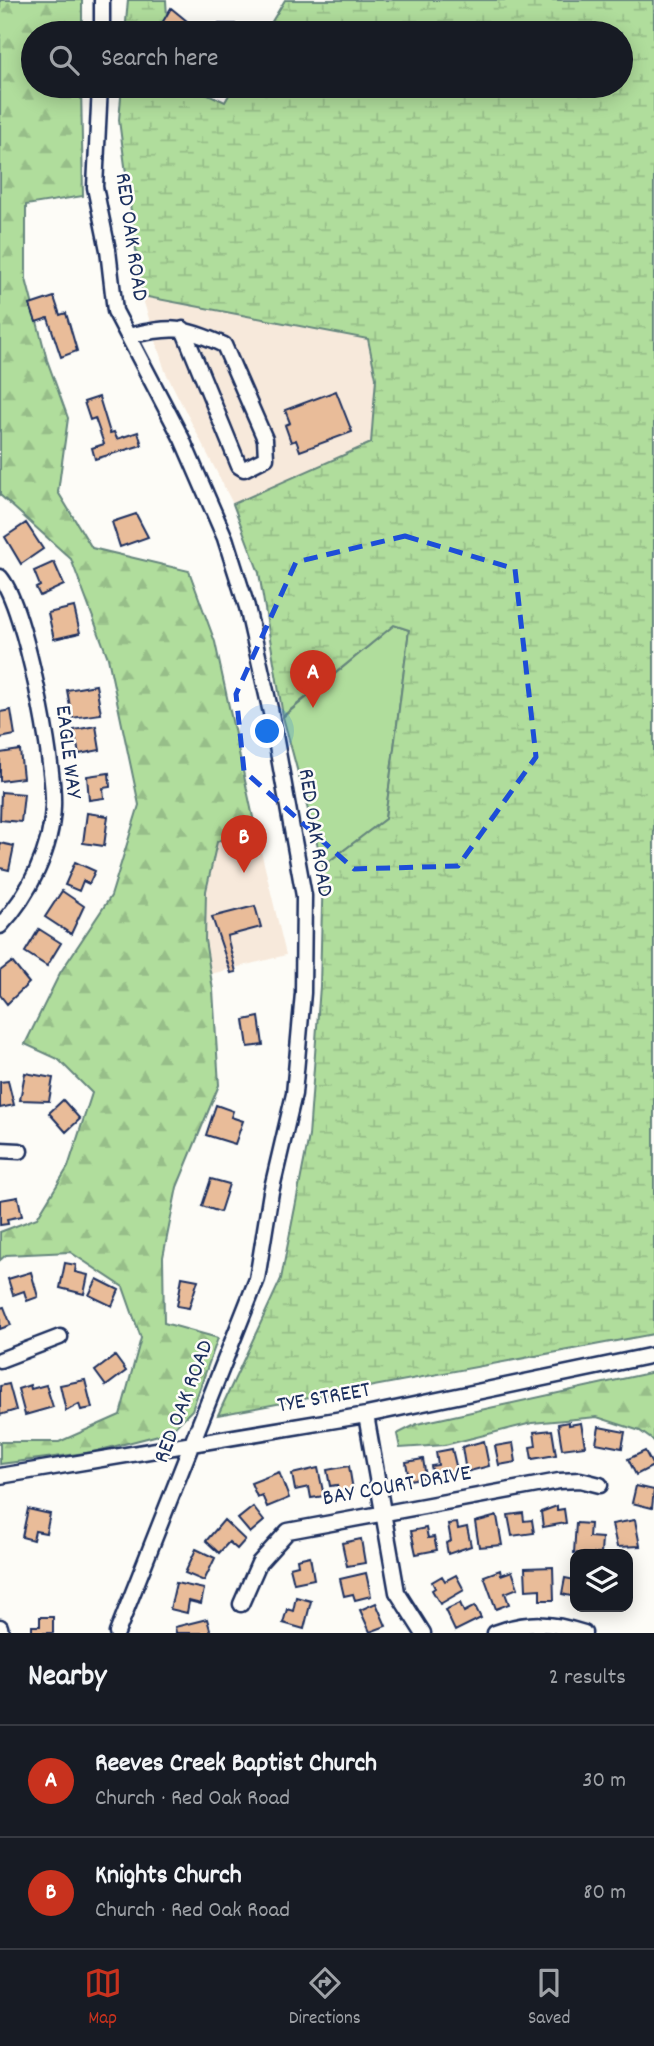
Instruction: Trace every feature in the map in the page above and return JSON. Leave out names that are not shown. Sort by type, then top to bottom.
[{"type":"street","points":[[102,0],[102,21]]},
{"type":"street","name":"RED OAK ROAD","points":[[99,98],[94,187],[108,250],[116,311],[187,452],[225,538],[247,607],[271,713],[304,896],[303,993],[288,1126],[271,1192],[257,1279],[117,1633]]},
{"type":"street","points":[[128,336],[162,328],[183,329],[224,345],[265,439],[267,458],[251,467],[244,469],[239,466],[183,329]]},
{"type":"street","name":"EAGLE WAY","points":[[0,577],[19,613],[28,645],[54,805],[49,833],[30,887],[0,926]]},
{"type":"street","points":[[0,1150],[20,1152]]},
{"type":"street","points":[[0,1360],[60,1337]]},
{"type":"street","name":"TYE STREET","points":[[0,1476],[366,1415],[654,1355]]},
{"type":"street","points":[[366,1415],[397,1592],[424,1633]]},
{"type":"street","name":"BAY COURT DRIVE","points":[[241,1604],[259,1563],[288,1531],[559,1481],[580,1480],[600,1485]]},
{"type":"street","points":[[495,1633],[534,1622],[553,1624],[584,1633]]},
{"type":"street","points":[[0,1627],[1,1633]]},
{"type":"highlighted area","points":[[405,536],[515,569],[536,757],[458,866],[354,869],[244,771],[236,694],[296,562]]},
{"type":"shaded area","points":[[142,296],[368,339],[376,378],[371,443],[233,504],[165,371]]},
{"type":"shaded area","points":[[254,822],[286,955],[211,974],[205,940],[206,891],[216,842]]},
{"type":"green space","points":[[0,0],[82,0],[82,21],[21,21],[21,98],[81,98],[83,196],[26,205],[26,279],[47,360],[68,418],[58,492],[92,548],[189,571],[215,642],[254,822],[217,842],[206,891],[205,940],[213,990],[219,1085],[177,1187],[163,1257],[164,1323],[218,1338],[192,1410],[170,1432],[93,1452],[0,1464],[0,1442],[59,1442],[120,1415],[141,1338],[123,1287],[70,1252],[6,1255],[0,1260],[0,1232],[37,1218],[68,1167],[92,1093],[58,1059],[25,1044],[60,973],[111,896],[139,805],[108,658],[71,559],[0,495]]},
{"type":"green space","points":[[128,0],[166,0],[167,21],[126,21]]},
{"type":"green space","points":[[285,0],[654,0],[654,1334],[218,1415],[281,1279],[309,1136],[320,986],[323,866],[385,819],[409,630],[394,625],[283,716],[259,573],[233,504],[371,443],[376,378],[368,339],[142,296],[119,120],[121,98],[216,98],[225,102],[227,98],[633,98],[633,21],[272,21]]},
{"type":"green space","points":[[394,625],[409,630],[385,819],[323,866],[283,717]]},
{"type":"green space","points":[[654,1372],[654,1441],[640,1431],[597,1417],[532,1423],[445,1445],[400,1448],[397,1434],[417,1424]]},
{"type":"building","points":[[171,8],[187,21],[163,21]]},
{"type":"building","points":[[54,297],[60,315],[66,313],[77,351],[61,357],[48,318],[36,322],[30,305]]},
{"type":"building","points":[[336,391],[352,432],[300,451],[296,440],[291,442],[285,425],[290,423],[285,410]]},
{"type":"building","points":[[99,397],[110,433],[114,432],[117,439],[138,432],[142,445],[95,459],[92,448],[104,444],[95,418],[90,420],[84,402]]},
{"type":"building","points":[[136,514],[148,537],[120,547],[112,522]]},
{"type":"building","points":[[26,523],[43,549],[21,564],[5,537]]},
{"type":"building","points":[[54,562],[64,585],[40,596],[36,588],[40,586],[34,571]]},
{"type":"building","points":[[74,607],[80,633],[54,639],[48,613]]},
{"type":"building","points":[[96,685],[101,714],[72,718],[67,690]]},
{"type":"building","points":[[11,710],[15,735],[0,738],[0,712]]},
{"type":"building","points":[[96,726],[100,750],[79,754],[74,730]]},
{"type":"building","points":[[20,750],[23,778],[0,781],[0,753]]},
{"type":"building","points":[[109,773],[110,787],[103,788],[104,798],[89,800],[87,776]]},
{"type":"building","points":[[1,792],[24,794],[21,822],[0,820]]},
{"type":"building","points":[[87,813],[108,816],[104,846],[83,843]]},
{"type":"building","points":[[0,843],[14,846],[9,870],[0,868]]},
{"type":"building","points":[[75,862],[95,871],[89,884],[83,881],[79,891],[65,885]]},
{"type":"building","points":[[62,891],[84,906],[71,934],[45,917]]},
{"type":"building","points":[[255,906],[261,927],[227,936],[236,972],[231,973],[212,917]]},
{"type":"building","points":[[39,929],[61,943],[47,966],[25,952]]},
{"type":"building","points":[[12,962],[29,983],[7,1004],[0,995],[0,971]]},
{"type":"building","points":[[259,1017],[263,1045],[248,1047],[244,1020]]},
{"type":"building","points":[[25,1073],[53,1078],[49,1101],[20,1100]]},
{"type":"building","points":[[8,1081],[14,1105],[0,1108],[0,1082]]},
{"type":"building","points":[[63,1100],[80,1119],[66,1132],[49,1113]]},
{"type":"building","points":[[216,1105],[233,1111],[231,1117],[243,1121],[235,1144],[206,1135]]},
{"type":"building","points":[[211,1179],[229,1184],[220,1212],[202,1206]]},
{"type":"building","points":[[18,1197],[22,1216],[7,1219],[8,1224],[0,1225],[0,1200]]},
{"type":"building","points":[[65,1263],[76,1265],[75,1272],[88,1275],[84,1294],[60,1288]]},
{"type":"building","points":[[31,1272],[38,1297],[27,1301],[24,1291],[13,1295],[8,1279]]},
{"type":"building","points":[[182,1277],[198,1280],[189,1308],[177,1306]]},
{"type":"building","points":[[97,1279],[119,1290],[112,1306],[89,1295]]},
{"type":"building","points":[[4,1307],[11,1325],[0,1329],[0,1308]]},
{"type":"building","points":[[115,1356],[126,1371],[106,1386],[95,1371]]},
{"type":"building","points":[[85,1380],[92,1408],[81,1410],[79,1404],[66,1411],[60,1385]]},
{"type":"building","points":[[9,1384],[16,1410],[0,1415],[0,1386]]},
{"type":"building","points":[[30,1385],[31,1389],[46,1385],[53,1407],[25,1415],[18,1389]]},
{"type":"building","points":[[569,1422],[569,1425],[581,1423],[585,1446],[562,1449],[558,1424]]},
{"type":"building","points":[[599,1427],[625,1432],[622,1448],[596,1443]]},
{"type":"building","points":[[552,1430],[556,1455],[532,1459],[530,1447],[536,1446],[534,1432]]},
{"type":"building","points":[[484,1441],[489,1466],[466,1472],[462,1447]]},
{"type":"building","points":[[513,1443],[516,1462],[499,1465],[495,1446]]},
{"type":"building","points":[[452,1449],[458,1474],[434,1479],[431,1466],[438,1465],[436,1452]]},
{"type":"building","points":[[645,1451],[653,1466],[636,1475],[628,1459]]},
{"type":"building","points":[[423,1459],[426,1477],[409,1480],[406,1462]]},
{"type":"building","points":[[349,1466],[353,1490],[338,1493],[337,1485],[330,1486],[327,1470]]},
{"type":"building","points":[[318,1468],[324,1496],[311,1498],[309,1487],[295,1490],[292,1474]]},
{"type":"building","points":[[279,1472],[289,1498],[267,1507],[262,1495],[257,1497],[251,1483]]},
{"type":"building","points":[[636,1486],[654,1490],[652,1508],[632,1503]]},
{"type":"building","points":[[557,1506],[557,1510],[564,1509],[566,1523],[543,1527],[541,1512]]},
{"type":"building","points":[[253,1507],[264,1521],[250,1533],[238,1519]]},
{"type":"building","points":[[28,1509],[50,1514],[46,1533],[35,1531],[33,1540],[22,1537]]},
{"type":"building","points":[[523,1513],[524,1521],[532,1520],[534,1533],[512,1536],[508,1515]]},
{"type":"building","points":[[497,1516],[502,1545],[479,1547],[475,1522]]},
{"type":"building","points":[[224,1520],[245,1540],[237,1549],[229,1542],[219,1553],[206,1541]]},
{"type":"building","points":[[635,1520],[640,1546],[617,1547],[612,1524]]},
{"type":"building","points":[[457,1523],[458,1529],[467,1527],[471,1546],[448,1554],[446,1543],[451,1541],[448,1524]]},
{"type":"building","points":[[576,1523],[590,1524],[589,1537],[602,1538],[601,1549],[574,1549]]},
{"type":"building","points":[[426,1528],[428,1538],[434,1537],[437,1550],[416,1554],[411,1531]]},
{"type":"building","points":[[361,1539],[365,1563],[347,1566],[342,1543]]},
{"type":"building","points":[[196,1549],[215,1558],[204,1581],[185,1573]]},
{"type":"building","points":[[310,1556],[314,1579],[294,1583],[290,1567],[298,1565],[297,1559]]},
{"type":"building","points":[[553,1567],[554,1600],[540,1600],[540,1589],[526,1590],[525,1568]]},
{"type":"building","points":[[500,1570],[501,1575],[512,1571],[518,1588],[505,1593],[509,1604],[496,1609],[484,1576]]},
{"type":"building","points":[[366,1573],[371,1596],[355,1600],[353,1594],[344,1596],[340,1579]]},
{"type":"building","points":[[456,1575],[464,1590],[440,1604],[432,1590],[435,1588],[432,1582],[442,1576],[445,1581]]},
{"type":"building","points":[[565,1578],[570,1579],[570,1596],[562,1594]]},
{"type":"building","points":[[176,1583],[204,1589],[201,1604],[189,1601],[187,1613],[170,1609]]},
{"type":"building","points":[[296,1597],[311,1601],[304,1629],[283,1623],[287,1609],[293,1611]]},
{"type":"building","points":[[376,1603],[386,1626],[370,1632],[360,1610]]},
{"type":"building","points":[[460,1603],[464,1612],[475,1606],[481,1618],[455,1631],[445,1610]]},
{"type":"building","points":[[40,1617],[53,1617],[53,1633],[32,1633],[32,1626],[40,1626]]},
{"type":"building","points":[[207,1619],[211,1633],[176,1633],[175,1627]]},
{"type":"place","name":"Reeves Creek Baptist Church","points":[[313,708]]},
{"type":"place","name":"Knights Church","points":[[244,873]]}]
